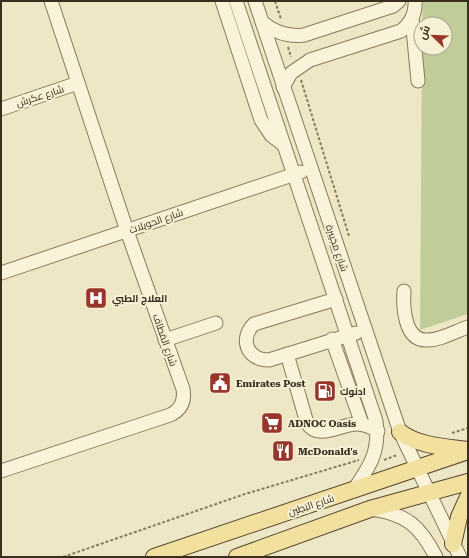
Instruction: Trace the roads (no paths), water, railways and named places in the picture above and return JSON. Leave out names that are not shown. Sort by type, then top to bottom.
[{"type":"main road","points":[[400,432],[420,442],[468,451]]},
{"type":"main road","name":"شارع البَطِين","points":[[154,557],[468,451]]},
{"type":"main road","points":[[237,557],[260,553],[370,509],[468,482]]},
{"type":"main road","points":[[456,549],[459,517],[468,498]]},
{"type":"street","name":"شارع المَطاف","points":[[1,471],[170,415],[179,409],[184,394],[127,231],[51,1]]},
{"type":"street","points":[[222,1],[261,120],[271,135],[284,145]]},
{"type":"street","name":"شارع مجَيبرة","points":[[236,1],[374,414],[378,431],[376,449],[373,459],[353,491]]},
{"type":"street","name":"شارع مجَيبرة","points":[[255,1],[310,169],[400,432],[456,549]]},
{"type":"street","points":[[283,87],[297,68],[310,60],[387,36],[409,23],[415,10],[415,1]]},
{"type":"street","points":[[262,22],[273,30],[284,29],[304,35],[396,4],[409,23],[418,81]]},
{"type":"street","name":"شارع عكرش","points":[[1,108],[78,83]]},
{"type":"street","name":"شارع الحويلات","points":[[1,273],[310,169]]},
{"type":"street","points":[[404,291],[404,309],[406,319],[411,332],[417,338],[431,340],[468,327]]},
{"type":"street","points":[[336,299],[259,321],[250,328],[245,339],[246,345],[252,355],[263,360],[287,354],[348,334],[358,333],[367,336]]},
{"type":"street","points":[[165,340],[216,323]]},
{"type":"street","points":[[332,339],[362,424]]},
{"type":"street","points":[[287,354],[307,423],[311,429],[323,432],[351,424],[362,424],[378,431]]},
{"type":"street","points":[[370,509],[387,511],[409,521],[422,532],[435,556],[441,548],[456,549]]},
{"type":"place","name":"العلاج الطبي","points":[[96,298]]},
{"type":"place","name":"Emirates Post","points":[[220,383]]},
{"type":"place","name":"ادنوك","points":[[325,391]]},
{"type":"place","name":"ADNOC Oasis","points":[[272,423]]},
{"type":"place","name":"McDonald's","points":[[283,451]]}]
